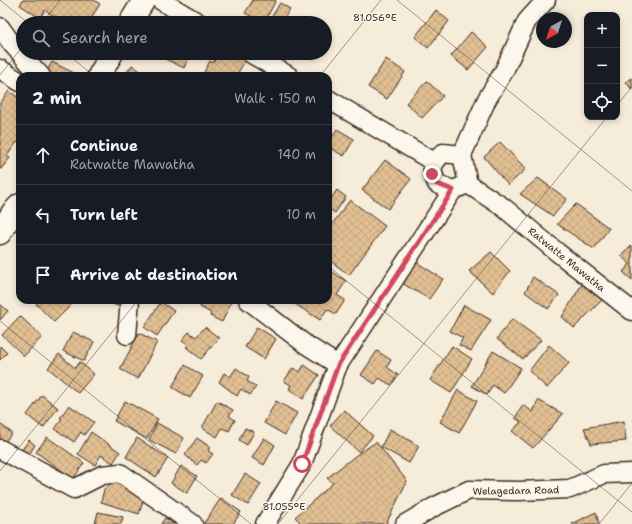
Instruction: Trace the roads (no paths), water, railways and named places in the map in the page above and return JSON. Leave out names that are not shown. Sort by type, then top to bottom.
[{"type":"main road","points":[[134,16],[144,0]]},
{"type":"main road","points":[[101,72],[108,60]]},
{"type":"main road","points":[[1,230],[16,209]]},
{"type":"street","points":[[160,0],[187,16]]},
{"type":"street","points":[[265,524],[302,464],[338,365],[455,192],[462,155],[487,99],[504,71],[527,21],[546,1]]},
{"type":"street","points":[[0,27],[16,48]]},
{"type":"street","points":[[26,60],[37,72]]},
{"type":"street","points":[[262,60],[282,72]]},
{"type":"street","points":[[0,69],[16,79]]},
{"type":"street","points":[[332,101],[434,162],[443,153],[462,155]]},
{"type":"street","name":"Ratwatte Mawatha","points":[[434,162],[432,174],[437,184],[455,192],[503,207],[632,311]]},
{"type":"street","points":[[127,335],[130,304]]},
{"type":"street","points":[[253,304],[305,344],[338,365]]},
{"type":"street","points":[[0,449],[74,489],[102,475],[120,473],[193,524]]},
{"type":"street","name":"Welagedara Road","points":[[405,524],[434,507],[469,490],[570,490],[604,474],[632,473]]}]
